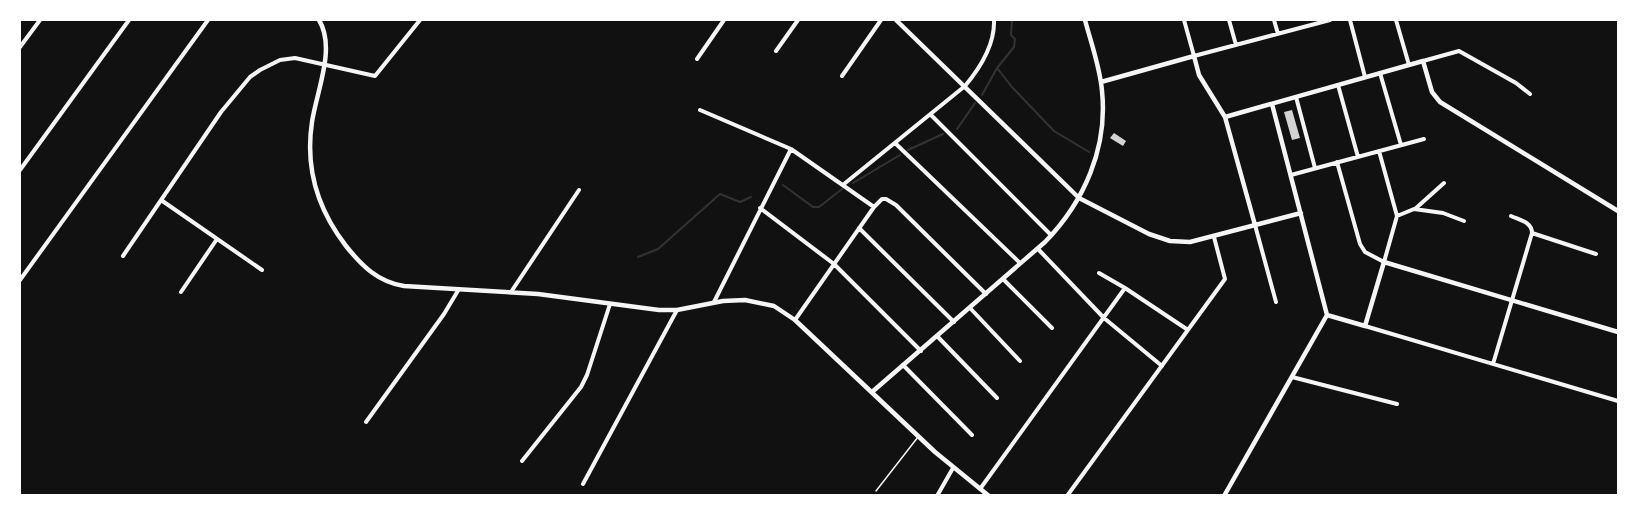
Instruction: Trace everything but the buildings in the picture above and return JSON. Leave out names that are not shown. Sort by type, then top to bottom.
[{"type":"street","points":[[20,47],[40,20]]},
{"type":"street","points":[[20,170],[129,20]]},
{"type":"street","points":[[20,280],[208,20]]},
{"type":"street","points":[[319,20],[326,39],[324,63],[312,124],[310,147],[313,181],[321,206],[331,225],[359,262],[380,279],[404,286],[511,292],[677,310],[735,300],[753,300],[774,306],[795,320],[918,437],[988,495]]},
{"type":"street","points":[[123,256],[221,112],[250,77],[268,65],[280,60],[295,58],[375,76],[420,20]]},
{"type":"street","points":[[697,59],[724,20]]},
{"type":"street","points":[[776,51],[798,20]]},
{"type":"street","points":[[842,76],[881,20]]},
{"type":"street","points":[[896,20],[1079,198],[1162,239],[1179,243],[1214,237],[1301,213]]},
{"type":"street","points":[[843,184],[965,86],[980,66],[988,50],[994,32],[994,20]]},
{"type":"street","points":[[872,393],[1038,249],[1052,235],[1079,198],[1099,148],[1103,110],[1101,82],[1085,20]]},
{"type":"street","points":[[1184,20],[1199,75],[1225,117],[1276,302]]},
{"type":"street","points":[[1229,20],[1236,45]]},
{"type":"street","points":[[1274,20],[1278,34]]},
{"type":"street","points":[[1101,82],[1330,20]]},
{"type":"street","points":[[1350,20],[1365,77]]},
{"type":"street","points":[[1396,20],[1408,65]]},
{"type":"street","points":[[1225,117],[1459,51],[1516,83],[1530,94]]},
{"type":"street","points":[[1423,61],[1432,92],[1440,102],[1618,211]]},
{"type":"street","points":[[1380,73],[1401,145]]},
{"type":"street","points":[[1338,85],[1358,157]]},
{"type":"street","points":[[1296,97],[1315,168]]},
{"type":"street","points":[[1224,495],[1328,315],[1272,104]]},
{"type":"street","points":[[700,110],[791,149],[874,207]]},
{"type":"street","points":[[931,115],[1052,235]]},
{"type":"street","points":[[1291,175],[1424,139]]},
{"type":"street","points":[[896,143],[1021,264]]},
{"type":"street","points":[[714,303],[791,149]]},
{"type":"street","points":[[1365,326],[1397,216],[1379,151]]},
{"type":"street","points":[[1337,162],[1357,238],[1362,248],[1370,255],[1384,262],[1618,332]]},
{"type":"street","points":[[1397,216],[1414,209],[1444,183]]},
{"type":"street","points":[[511,292],[579,190]]},
{"type":"street","points":[[795,320],[874,207],[882,199],[896,205],[986,294]]},
{"type":"street","points":[[161,200],[262,270]]},
{"type":"street","points":[[760,208],[834,264],[921,351]]},
{"type":"street","points":[[1414,209],[1443,213],[1464,221]]},
{"type":"street","points":[[1493,364],[1532,233],[1528,223],[1511,216]]},
{"type":"street","points":[[859,228],[954,322]]},
{"type":"street","points":[[1532,233],[1596,254]]},
{"type":"street","points":[[1067,495],[1225,279],[1214,237]]},
{"type":"street","points":[[181,292],[217,239]]},
{"type":"street","points":[[1038,249],[1104,318],[1162,366]]},
{"type":"street","points":[[1099,273],[1188,330]]},
{"type":"street","points":[[1004,279],[1052,328]]},
{"type":"street","points":[[366,422],[444,314],[459,288]]},
{"type":"street","points":[[980,489],[1125,288]]},
{"type":"street","points":[[522,461],[580,387],[610,304]]},
{"type":"street","points":[[970,308],[1020,361]]},
{"type":"street","points":[[583,484],[677,310]]},
{"type":"street","points":[[1328,315],[1618,401]]},
{"type":"street","points":[[937,336],[997,398]]},
{"type":"street","points":[[903,365],[972,435]]},
{"type":"street","points":[[1292,377],[1397,404]]},
{"type":"street","points":[[936,495],[953,468]]},
{"type":"lane","points":[[876,490],[918,437]]},
{"type":"waterway","points":[[982,95],[997,68],[1014,47],[1015,39],[1011,35],[1012,20]]},
{"type":"waterway","points":[[997,68],[1054,131],[1089,152]]},
{"type":"waterway","points":[[957,129],[975,103]]},
{"type":"waterway","points":[[908,150],[943,134]]},
{"type":"waterway","points":[[853,183],[900,155]]},
{"type":"waterway","points":[[783,185],[813,207],[819,207],[842,189]]},
{"type":"waterway","points":[[638,257],[658,249],[720,194],[740,202],[751,197]]}]
